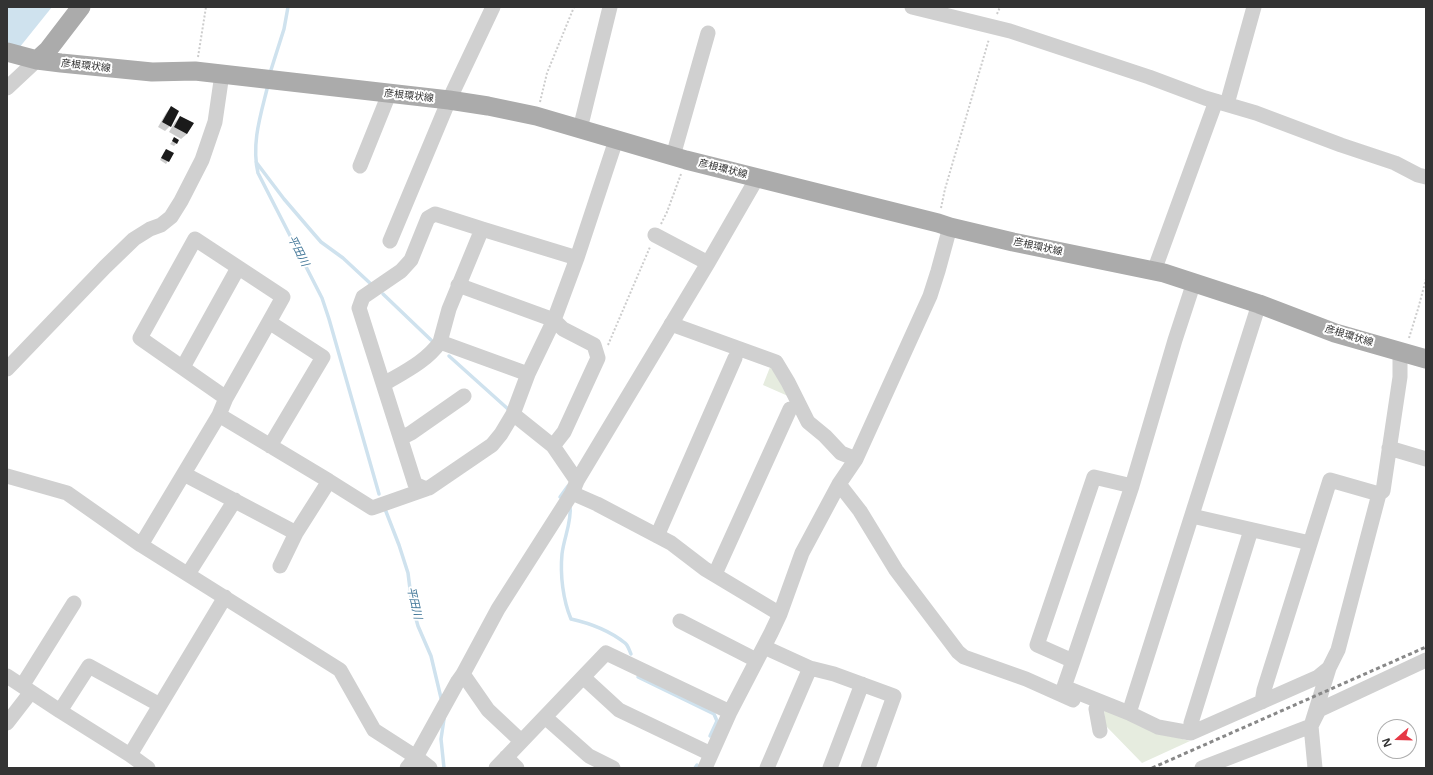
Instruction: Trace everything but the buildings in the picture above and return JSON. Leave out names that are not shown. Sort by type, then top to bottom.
[{"type":"main road","points":[[21,56],[48,50],[81,7]]},
{"type":"main road","name":"彦根環状線","points":[[21,56],[152,72],[195,71],[449,100],[536,116],[679,158],[944,225],[1013,242],[1154,271],[1194,282],[1259,304],[1335,333],[1426,359]]},
{"type":"street","points":[[390,241],[449,100],[492,7]]},
{"type":"street","points":[[580,129],[610,7]]},
{"type":"street","points":[[912,7],[1010,31],[1149,77],[1221,103],[1256,113],[1341,145],[1395,163],[1418,175],[1426,177]]},
{"type":"street","points":[[1154,271],[1221,103],[1254,7]]},
{"type":"street","points":[[679,158],[708,33]]},
{"type":"street","points":[[7,88],[21,56]]},
{"type":"street","points":[[7,369],[105,267],[134,240],[150,229],[161,225],[171,217],[202,160],[215,122],[222,74]]},
{"type":"street","points":[[360,166],[389,94]]},
{"type":"street","points":[[218,415],[372,508],[429,488],[492,445],[501,434],[513,414],[528,374],[554,320],[577,258],[616,140]]},
{"type":"street","points":[[411,762],[463,674],[498,609],[574,487],[757,178]]},
{"type":"street","points":[[429,488],[419,486],[413,481],[401,438],[359,308],[363,297],[401,271],[411,260],[428,218],[435,214],[577,258]]},
{"type":"street","points":[[583,677],[619,710],[708,761],[730,712],[780,614],[802,553],[839,484],[856,459],[930,296],[938,271],[944,225]]},
{"type":"street","points":[[384,384],[409,369],[434,351],[440,342],[458,285],[482,229]]},
{"type":"street","points":[[655,235],[708,263]]},
{"type":"street","points":[[141,545],[218,415],[283,297],[195,239],[140,338],[226,398]]},
{"type":"street","points":[[183,367],[238,268]]},
{"type":"street","points":[[1098,705],[1064,687],[1132,486],[1175,340],[1194,282]]},
{"type":"street","points":[[458,285],[554,320],[563,329],[594,345],[598,358],[564,432],[553,446]]},
{"type":"street","points":[[1129,713],[1259,304]]},
{"type":"street","points":[[269,322],[323,357],[270,446]]},
{"type":"street","points":[[671,324],[776,362],[808,422],[825,436],[841,453],[856,459]]},
{"type":"street","points":[[440,342],[528,374]]},
{"type":"street","points":[[1315,768],[1311,726],[1329,668],[1338,650],[1379,494],[1383,491],[1400,377],[1400,360],[1404,352]]},
{"type":"street","points":[[657,536],[735,358]]},
{"type":"street","points":[[401,438],[411,433],[464,396]]},
{"type":"street","points":[[715,574],[790,409]]},
{"type":"street","points":[[513,414],[553,446],[574,487],[597,504],[671,543],[715,574],[780,614]]},
{"type":"street","points":[[1389,448],[1426,459]]},
{"type":"street","points":[[184,474],[296,533]]},
{"type":"street","points":[[7,476],[68,493],[141,545],[340,670],[374,730],[411,762],[430,768]]},
{"type":"street","points":[[1073,661],[1037,646],[1089,491],[1094,477],[1132,486]]},
{"type":"street","points":[[1262,702],[1264,690],[1330,480],[1379,494]]},
{"type":"street","points":[[280,566],[296,533],[329,481]]},
{"type":"street","points":[[839,484],[860,511],[896,570],[944,635],[964,657],[1098,705],[1129,713],[1158,727],[1192,733],[1318,677],[1329,668]]},
{"type":"street","points":[[188,574],[235,500]]},
{"type":"street","points":[[1192,516],[1310,543]]},
{"type":"street","points":[[1192,733],[1191,723],[1251,530]]},
{"type":"street","points":[[130,756],[225,597]]},
{"type":"street","points":[[7,723],[74,603]]},
{"type":"street","points":[[680,620],[756,660]]},
{"type":"street","points":[[764,646],[810,668],[834,674],[894,696],[868,768]]},
{"type":"street","points":[[517,768],[501,763],[606,653],[730,712]]},
{"type":"street","points":[[1202,768],[1311,726],[1319,710],[1423,664]]},
{"type":"street","points":[[60,711],[89,666],[160,705]]},
{"type":"street","points":[[768,768],[810,668]]},
{"type":"street","points":[[463,674],[488,710],[521,741]]},
{"type":"street","points":[[7,676],[148,768]]},
{"type":"street","points":[[830,768],[862,684]]},
{"type":"street","points":[[1098,705],[1100,731]]},
{"type":"street","points":[[545,717],[589,756],[613,768]]},
{"type":"path","points":[[195,71],[206,7]]},
{"type":"path","points":[[536,116],[547,74],[574,7]]},
{"type":"path","points":[[944,225],[945,189],[992,27]]},
{"type":"path","points":[[598,358],[606,349],[655,235],[667,212],[679,158]]},
{"type":"path","points":[[1404,352],[1426,279]]},
{"type":"shaded area","points":[[772,362],[788,396],[763,385]]},
{"type":"shaded area","points":[[1104,708],[1156,732],[1190,741],[1142,763],[1105,725]]},
{"type":"water","points":[[7,7],[52,7],[7,63]]},
{"type":"waterway","name":"平田川","points":[[270,73],[284,29],[288,7]]},
{"type":"waterway","name":"平田川","points":[[268,85],[256,140],[256,162],[258,173],[322,298],[379,494]]},
{"type":"waterway","points":[[256,162],[284,199],[321,242],[343,258],[372,285]]},
{"type":"waterway","points":[[383,294],[431,340]]},
{"type":"waterway","points":[[449,356],[508,409]]},
{"type":"waterway","points":[[562,498],[560,497],[568,486]]},
{"type":"waterway","points":[[570,505],[570,517],[563,548],[561,570],[564,596],[568,612],[571,619],[592,625],[613,635],[628,646],[631,654]]},
{"type":"waterway","name":"平田川","points":[[385,509],[408,573],[412,605],[418,626],[431,656],[441,698]]},
{"type":"waterway","points":[[638,677],[714,714],[717,721],[710,736]]},
{"type":"waterway","name":"平田川","points":[[444,719],[441,739],[444,768]]},
{"type":"railway","points":[[1152,768],[1426,647]]}]
